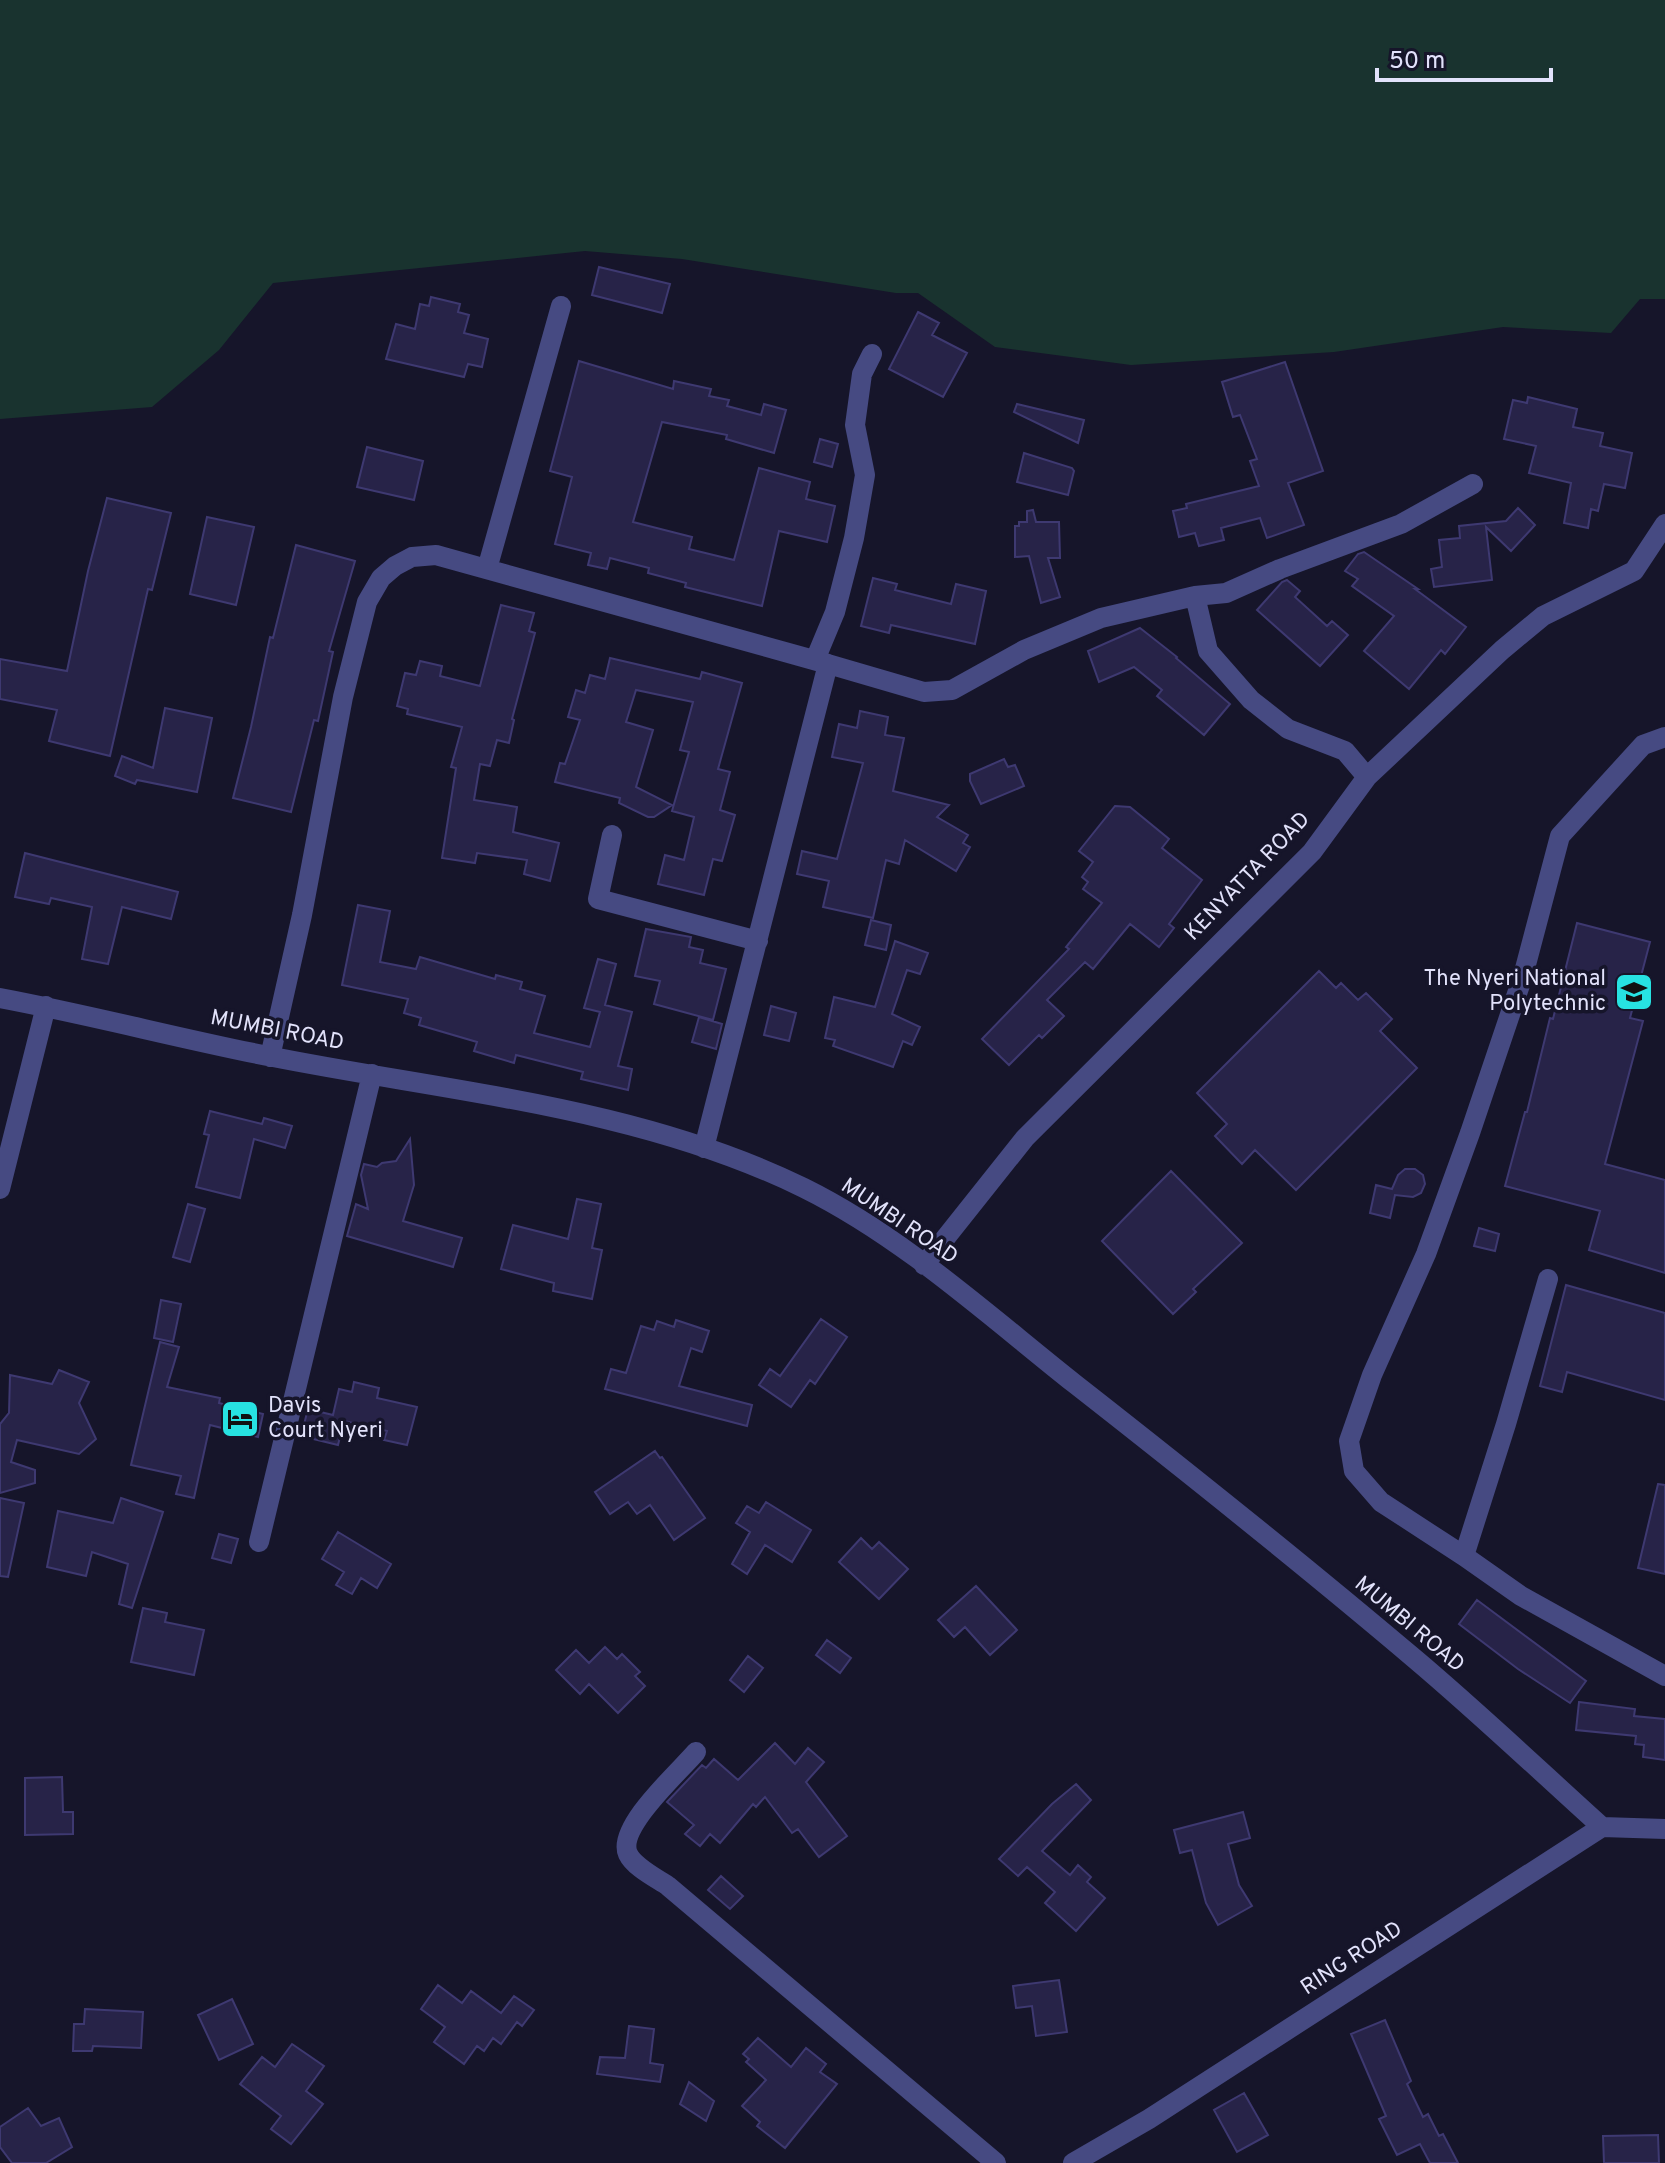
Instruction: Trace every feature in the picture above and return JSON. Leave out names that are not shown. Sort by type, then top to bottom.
[{"type":"street","points":[[487,569],[561,306]]},
{"type":"street","points":[[704,1148],[758,941],[821,662],[856,526],[865,475],[855,425],[862,374],[872,354]]},
{"type":"street","points":[[270,1057],[302,915],[343,697],[367,602],[381,578],[412,557],[436,555],[924,692],[952,690],[1024,650],[1101,618],[1195,596],[1226,593],[1280,569],[1401,524],[1473,484]]},
{"type":"street","name":"KENYATTA ROAD","points":[[924,1265],[1025,1138],[1312,852],[1367,777],[1532,624],[1634,571],[1661,538]]},
{"type":"street","points":[[1195,596],[1208,651],[1251,700],[1288,729],[1345,751],[1367,777]]},
{"type":"street","points":[[1665,737],[1643,745],[1560,836],[1523,976],[1470,1133],[1426,1254],[1372,1375],[1349,1441],[1354,1471],[1381,1502],[1521,1596],[1665,1676]]},
{"type":"street","points":[[612,835],[598,899],[758,941]]},
{"type":"street","name":"MUMBI ROAD","points":[[0,998],[270,1057],[614,1121],[704,1148],[803,1188],[864,1222],[924,1265],[1199,1481],[1418,1661],[1602,1827]]},
{"type":"street","points":[[0,1189],[46,1006]]},
{"type":"street","points":[[259,1542],[372,1074]]},
{"type":"street","points":[[1464,1556],[1548,1279]]},
{"type":"street","points":[[696,1752],[631,1826],[625,1843],[629,1858],[668,1886],[996,2163]]},
{"type":"street","points":[[1602,1827],[1665,1829]]},
{"type":"street","name":"RING ROAD","points":[[1073,2163],[1149,2119],[1602,1827]]},
{"type":"green space","points":[[0,0],[1665,0],[1665,299],[1640,299],[1611,333],[1503,327],[1334,352],[1131,365],[995,347],[918,293],[896,293],[682,259],[585,251],[273,283],[219,350],[152,407],[0,419]]},
{"type":"building","points":[[599,267],[670,284],[662,313],[592,295]]},
{"type":"building","points":[[431,297],[460,304],[458,312],[469,315],[464,333],[488,339],[482,367],[468,364],[464,377],[386,359],[396,324],[415,329],[420,304],[429,306]]},
{"type":"building","points":[[918,312],[939,323],[932,335],[967,353],[943,397],[889,369]]},
{"type":"building","points":[[579,361],[673,389],[674,381],[711,389],[709,396],[729,400],[727,406],[761,415],[764,404],[786,410],[774,453],[726,439],[727,435],[662,422],[633,522],[692,537],[689,549],[734,560],[759,468],[810,482],[806,499],[835,506],[827,542],[779,531],[762,606],[685,587],[686,583],[648,573],[649,568],[610,558],[607,569],[588,565],[591,553],[555,544],[572,477],[550,471]]},
{"type":"building","points":[[1285,362],[1323,471],[1288,483],[1304,525],[1267,538],[1260,518],[1221,528],[1224,540],[1199,546],[1195,533],[1179,537],[1173,511],[1187,508],[1186,504],[1259,486],[1250,461],[1257,459],[1240,415],[1233,417],[1222,382]]},
{"type":"building","points":[[1528,397],[1577,409],[1573,427],[1603,433],[1600,446],[1632,453],[1625,488],[1604,484],[1598,511],[1591,509],[1588,528],[1564,523],[1571,483],[1529,473],[1536,446],[1504,439],[1513,400],[1527,403]]},
{"type":"building","points":[[1017,404],[1084,420],[1078,443],[1014,412]]},
{"type":"building","points":[[820,439],[838,444],[832,467],[814,462]]},
{"type":"building","points":[[367,447],[423,461],[414,500],[357,487]]},
{"type":"building","points":[[1024,453],[1072,468],[1074,471],[1068,495],[1017,482]]},
{"type":"building","points":[[107,498],[171,513],[152,590],[148,589],[110,756],[49,741],[57,710],[0,699],[0,659],[67,671]]},
{"type":"building","points":[[1518,508],[1535,525],[1511,551],[1486,527],[1492,580],[1434,587],[1431,569],[1442,567],[1439,540],[1460,538],[1459,526],[1506,521]]},
{"type":"building","points":[[1033,510],[1036,522],[1059,522],[1060,558],[1048,558],[1060,597],[1041,603],[1029,556],[1015,557],[1015,526],[1019,526],[1019,522],[1027,522],[1027,511]]},
{"type":"building","points":[[207,517],[254,527],[236,605],[190,594]]},
{"type":"building","points":[[296,545],[355,561],[329,651],[333,652],[318,721],[314,720],[291,812],[233,798],[270,637],[273,638]]},
{"type":"building","points":[[1364,552],[1466,627],[1445,654],[1441,650],[1409,689],[1364,651],[1394,616],[1352,586],[1358,579],[1345,571],[1358,554]]},
{"type":"building","points":[[873,578],[897,584],[895,590],[951,604],[956,584],[986,591],[975,644],[891,625],[889,633],[861,626]]},
{"type":"building","points":[[1287,580],[1300,591],[1295,597],[1327,626],[1332,621],[1348,635],[1320,666],[1257,610]]},
{"type":"building","points":[[501,605],[534,613],[529,631],[535,633],[512,719],[509,743],[497,740],[490,766],[480,764],[474,800],[517,807],[513,832],[559,843],[550,881],[524,874],[527,860],[477,853],[475,863],[442,858],[456,768],[451,767],[462,727],[407,714],[408,709],[397,706],[405,673],[416,675],[420,661],[442,666],[440,676],[480,686]]},
{"type":"building","points":[[1140,628],[1230,704],[1204,735],[1157,696],[1162,690],[1134,667],[1099,682],[1088,651]]},
{"type":"building","points":[[610,658],[700,679],[702,672],[742,683],[718,769],[730,772],[720,810],[735,815],[722,861],[713,859],[704,895],[658,884],[665,855],[684,860],[694,817],[672,811],[689,752],[680,750],[693,702],[636,690],[626,722],[653,730],[636,787],[672,805],[654,817],[619,803],[620,798],[555,782],[560,763],[565,764],[580,720],[568,717],[576,690],[585,693],[590,675],[605,679]]},
{"type":"building","points":[[165,708],[212,718],[197,792],[137,780],[135,784],[115,776],[122,756],[153,768]]},
{"type":"building","points":[[860,711],[888,717],[885,735],[904,738],[893,791],[949,805],[937,817],[968,835],[963,843],[970,847],[956,871],[905,840],[899,864],[886,860],[873,918],[823,907],[829,881],[797,874],[802,851],[837,859],[863,763],[832,757],[839,724],[857,728]]},
{"type":"building","points":[[1004,759],[1008,767],[1015,765],[1024,786],[981,804],[970,781],[970,774]]},
{"type":"building","points":[[1115,806],[1130,807],[1169,839],[1162,848],[1202,880],[1169,924],[1174,928],[1159,947],[1130,924],[1093,969],[1085,962],[1047,1000],[1064,1016],[1042,1038],[1039,1035],[1009,1065],[982,1039],[1069,949],[1066,947],[1102,903],[1083,889],[1088,882],[1082,877],[1093,862],[1079,851]]},
{"type":"building","points":[[25,853],[178,892],[171,919],[122,907],[108,964],[82,959],[92,907],[51,898],[49,904],[15,897]]},
{"type":"building","points":[[358,905],[390,911],[380,962],[416,969],[420,957],[495,979],[496,975],[522,982],[520,989],[545,996],[534,1033],[590,1047],[600,1012],[584,1008],[598,959],[616,964],[605,1005],[632,1012],[618,1066],[632,1069],[628,1090],[581,1079],[583,1072],[516,1055],[514,1063],[474,1051],[477,1042],[419,1025],[421,1018],[404,1013],[408,999],[342,985]]},
{"type":"building","points":[[871,920],[891,925],[886,950],[865,945]]},
{"type":"building","points":[[1577,923],[1650,942],[1630,1018],[1643,1021],[1605,1164],[1665,1180],[1665,1273],[1589,1250],[1600,1211],[1505,1186]]},
{"type":"building","points":[[646,929],[691,937],[689,947],[703,950],[700,963],[726,969],[713,1020],[654,1004],[660,981],[635,976]]},
{"type":"building","points":[[895,941],[928,953],[920,974],[907,970],[892,1014],[920,1027],[912,1045],[903,1041],[893,1067],[833,1046],[835,1040],[825,1038],[834,997],[875,1007]]},
{"type":"building","points":[[1319,971],[1336,988],[1341,983],[1358,1000],[1366,993],[1392,1019],[1380,1031],[1417,1068],[1296,1190],[1255,1150],[1242,1164],[1215,1136],[1227,1124],[1197,1093]]},
{"type":"building","points":[[771,1006],[796,1013],[789,1041],[764,1035]]},
{"type":"building","points":[[699,1017],[722,1024],[716,1049],[692,1042]]},
{"type":"building","points":[[210,1111],[262,1124],[264,1118],[292,1126],[285,1148],[254,1139],[240,1198],[196,1187],[209,1135],[204,1134]]},
{"type":"building","points":[[410,1139],[414,1185],[403,1221],[462,1238],[453,1267],[347,1236],[356,1204],[368,1209],[361,1175],[364,1164],[377,1167],[396,1161]]},
{"type":"building","points":[[1405,1169],[1415,1169],[1423,1175],[1425,1184],[1421,1193],[1413,1197],[1395,1195],[1390,1218],[1370,1213],[1376,1185],[1392,1189],[1398,1175]]},
{"type":"building","points":[[1171,1171],[1242,1243],[1193,1289],[1196,1292],[1173,1314],[1102,1241]]},
{"type":"building","points":[[577,1199],[601,1204],[592,1248],[602,1250],[592,1299],[553,1291],[554,1283],[501,1269],[513,1225],[568,1239]]},
{"type":"building","points":[[188,1204],[205,1209],[190,1262],[173,1257]]},
{"type":"building","points":[[1479,1228],[1499,1234],[1495,1251],[1474,1246]]},
{"type":"building","points":[[1566,1285],[1665,1313],[1665,1400],[1567,1372],[1562,1392],[1540,1386]]},
{"type":"building","points":[[161,1300],[181,1304],[173,1342],[154,1338]]},
{"type":"building","points":[[821,1319],[847,1337],[815,1384],[810,1380],[791,1407],[759,1385],[770,1369],[780,1376]]},
{"type":"building","points":[[676,1320],[709,1331],[702,1352],[691,1348],[679,1386],[752,1405],[747,1426],[605,1389],[611,1369],[626,1373],[641,1326],[654,1330],[657,1321],[674,1327]]},
{"type":"building","points":[[160,1342],[179,1347],[167,1387],[220,1398],[219,1403],[263,1414],[258,1437],[210,1425],[194,1498],[176,1494],[181,1476],[131,1465]]},
{"type":"building","points":[[59,1370],[89,1382],[79,1403],[96,1439],[79,1454],[17,1440],[11,1462],[35,1470],[35,1483],[0,1493],[0,1424],[9,1413],[10,1375],[52,1384]]},
{"type":"building","points":[[354,1382],[379,1388],[377,1398],[417,1407],[407,1445],[384,1440],[387,1431],[344,1421],[338,1445],[301,1436],[308,1409],[333,1415],[339,1389],[352,1392]]},
{"type":"building","points":[[655,1451],[705,1518],[674,1540],[650,1505],[637,1514],[628,1502],[610,1514],[595,1492]]},
{"type":"building","points":[[1658,1484],[1665,1485],[1665,1574],[1638,1568]]},
{"type":"building","points":[[0,1498],[24,1503],[8,1577],[0,1576]]},
{"type":"building","points":[[121,1498],[163,1512],[132,1608],[119,1604],[128,1564],[92,1552],[86,1576],[47,1567],[58,1511],[113,1523]]},
{"type":"building","points":[[766,1502],[811,1530],[792,1562],[765,1545],[747,1574],[732,1564],[750,1532],[736,1523],[747,1506],[759,1513]]},
{"type":"building","points":[[338,1532],[391,1564],[377,1588],[361,1578],[352,1594],[336,1585],[344,1572],[322,1559]]},
{"type":"building","points":[[219,1534],[238,1539],[231,1563],[212,1558]]},
{"type":"building","points":[[861,1538],[872,1549],[879,1542],[908,1569],[879,1599],[839,1562]]},
{"type":"building","points":[[976,1586],[1017,1630],[990,1655],[965,1627],[954,1637],[938,1620]]},
{"type":"building","points":[[1477,1600],[1586,1681],[1570,1703],[1518,1669],[1459,1624]]},
{"type":"building","points":[[143,1608],[167,1613],[165,1622],[204,1630],[194,1675],[131,1662]]},
{"type":"building","points":[[827,1640],[851,1658],[840,1673],[816,1655]]},
{"type":"building","points":[[605,1647],[617,1659],[622,1654],[640,1672],[635,1676],[645,1686],[618,1713],[589,1684],[580,1694],[556,1670],[576,1650],[589,1663]]},
{"type":"building","points":[[748,1656],[763,1668],[744,1692],[730,1680]]},
{"type":"building","points":[[1579,1702],[1635,1709],[1634,1716],[1665,1719],[1665,1760],[1643,1757],[1644,1745],[1635,1744],[1636,1736],[1576,1730]]},
{"type":"building","points":[[775,1743],[795,1764],[808,1748],[824,1762],[806,1782],[847,1836],[819,1857],[798,1829],[792,1833],[765,1797],[756,1807],[753,1804],[720,1843],[710,1834],[700,1846],[685,1834],[694,1825],[667,1802],[702,1765],[706,1768],[714,1759],[738,1780]]},
{"type":"building","points":[[62,1777],[63,1812],[73,1812],[73,1834],[25,1835],[25,1778]]},
{"type":"building","points":[[1076,1784],[1091,1800],[1042,1851],[1070,1875],[1078,1865],[1091,1877],[1087,1882],[1105,1898],[1076,1931],[1045,1903],[1055,1892],[1027,1867],[1018,1876],[999,1859],[1052,1804]]},
{"type":"building","points":[[1243,1812],[1250,1838],[1228,1844],[1239,1885],[1252,1906],[1218,1925],[1206,1903],[1192,1850],[1180,1853],[1174,1830]]},
{"type":"building","points":[[721,1876],[743,1896],[730,1909],[708,1890]]},
{"type":"building","points":[[1059,1980],[1067,2032],[1036,2036],[1032,2006],[1016,2008],[1013,1986]]},
{"type":"building","points":[[438,1985],[462,2003],[471,1991],[501,2013],[514,1996],[534,2010],[522,2026],[517,2022],[501,2044],[493,2038],[484,2051],[477,2046],[464,2064],[434,2042],[445,2027],[421,2009]]},
{"type":"building","points":[[232,1999],[253,2044],[219,2060],[198,2015]]},
{"type":"building","points":[[85,2009],[143,2012],[141,2048],[93,2046],[92,2051],[73,2051],[74,2024],[84,2024]]},
{"type":"building","points":[[1385,2020],[1411,2081],[1407,2084],[1423,2117],[1428,2114],[1458,2163],[1430,2163],[1420,2144],[1397,2155],[1379,2119],[1386,2116],[1351,2034]]},
{"type":"building","points":[[629,2026],[654,2029],[650,2063],[663,2065],[660,2082],[597,2074],[600,2057],[625,2058]]},
{"type":"building","points":[[758,2038],[791,2067],[806,2048],[826,2064],[820,2072],[837,2084],[785,2148],[757,2126],[760,2122],[742,2106],[766,2080],[746,2062],[749,2059],[743,2054]]},
{"type":"building","points":[[292,2044],[324,2066],[306,2091],[323,2104],[291,2144],[271,2129],[281,2116],[240,2084],[262,2057],[275,2067]]},
{"type":"building","points":[[689,2082],[714,2101],[706,2121],[680,2104]]},
{"type":"building","points":[[1244,2093],[1268,2135],[1237,2152],[1214,2110]]},
{"type":"building","points":[[28,2108],[41,2126],[59,2118],[72,2147],[46,2163],[12,2163],[0,2147],[0,2127]]},
{"type":"building","points":[[1658,2135],[1659,2163],[1604,2163],[1603,2136]]},
{"type":"place","name":"The Nyeri National Polytechnic","points":[[1634,992]]},
{"type":"place","name":"Davis Court Nyeri","points":[[240,1419]]}]
